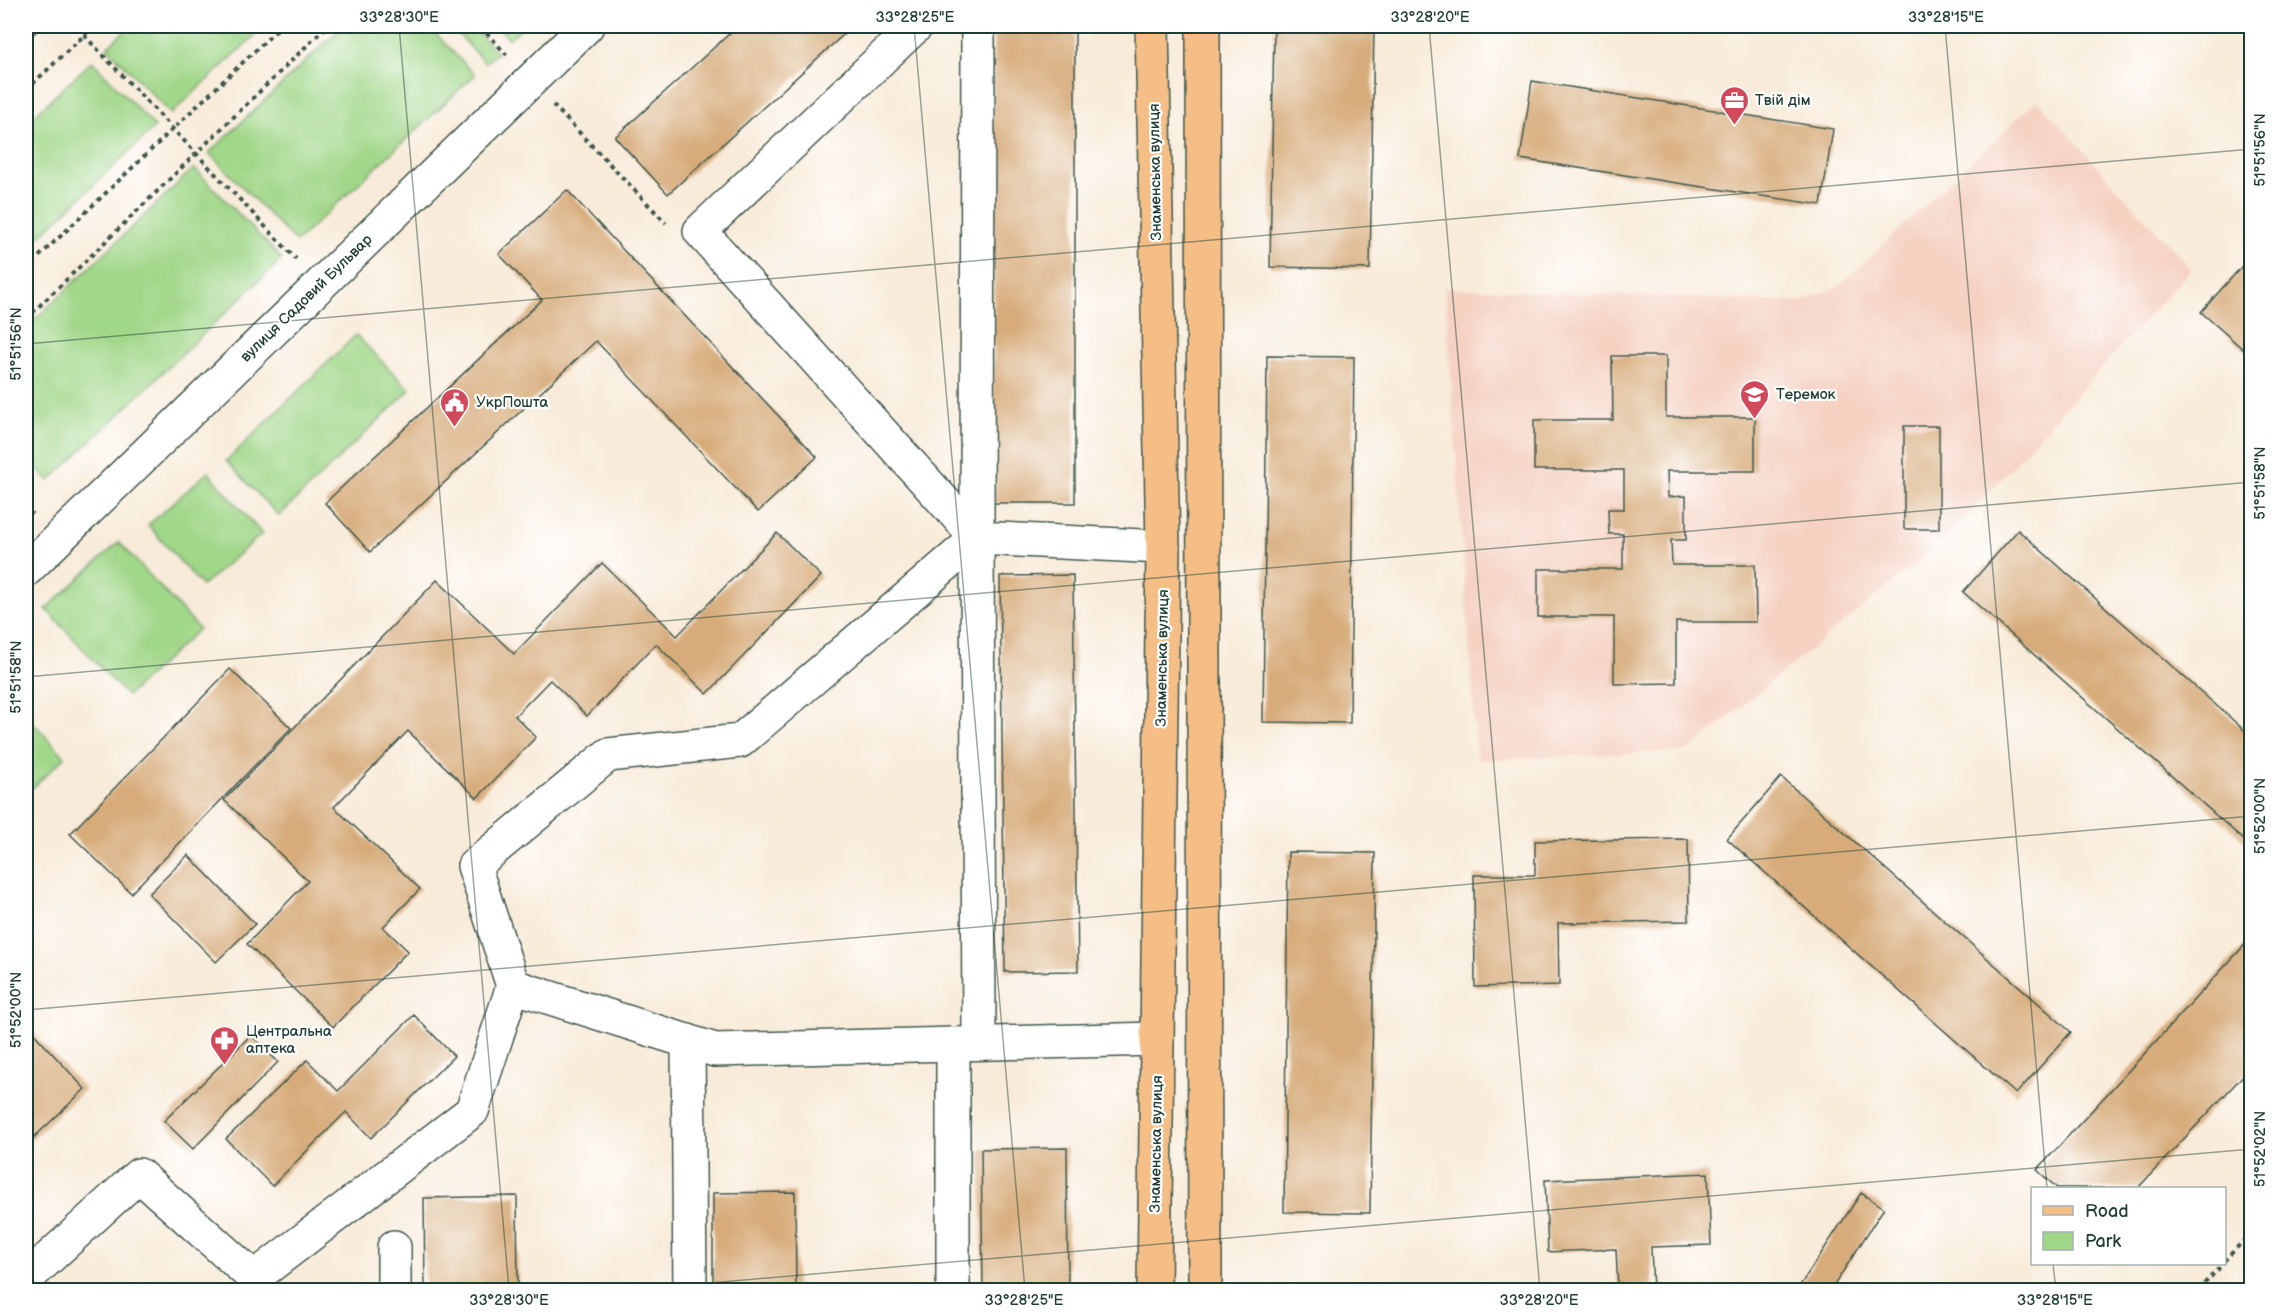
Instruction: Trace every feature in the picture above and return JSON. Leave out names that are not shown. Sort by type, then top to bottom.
[{"type":"main road","name":"Знаменська вулиця","points":[[1152,26],[1163,547],[1154,1290]]},
{"type":"main road","points":[[1203,26],[1205,1290]]},
{"type":"street","name":"вулиця Садовий Бульвар","points":[[26,570],[587,26]]},
{"type":"street","points":[[916,26],[700,231],[977,538]]},
{"type":"street","points":[[953,1290],[966,1044],[977,538],[978,26]]},
{"type":"street","points":[[26,1279],[139,1175],[254,1278],[472,1110],[513,986],[474,866],[608,755],[740,741],[977,538],[1163,547]]},
{"type":"street","points":[[513,986],[715,1050],[1157,1039]]},
{"type":"street","points":[[688,1041],[690,1290]]},
{"type":"street","points":[[394,1247],[394,1290]]},
{"type":"path","points":[[26,90],[94,26]]},
{"type":"path","points":[[26,268],[281,26]]},
{"type":"path","points":[[26,319],[327,26]]},
{"type":"path","points":[[480,26],[671,229],[700,231]]},
{"type":"path","points":[[84,35],[320,284]]},
{"type":"path","points":[[2226,1260],[2252,1232]]},
{"type":"path","points":[[2198,1290],[2221,1265]]},
{"type":"shaded area","name":"Теремок","points":[[2037,100],[2191,269],[1949,536],[1687,751],[1477,760],[1445,288],[1800,302],[1838,287]]},
{"type":"green space","points":[[130,26],[265,26],[171,114],[107,47]]},
{"type":"green space","points":[[343,26],[428,26],[475,75],[296,242],[209,153]]},
{"type":"green space","points":[[451,26],[472,26],[497,53],[485,63]]},
{"type":"green space","points":[[497,26],[524,26],[509,39]]},
{"type":"green space","points":[[92,61],[155,127],[26,249],[26,123]]},
{"type":"green space","points":[[194,168],[282,259],[49,481],[26,457],[26,328]]},
{"type":"green space","points":[[356,335],[410,390],[279,516],[226,461]]},
{"type":"green space","points":[[208,472],[262,534],[202,586],[148,525]]},
{"type":"green space","points":[[119,542],[199,629],[127,696],[46,609]]},
{"type":"green space","points":[[26,715],[65,757],[26,794]]},
{"type":"building","points":[[26,26],[42,26],[26,41]]},
{"type":"building","points":[[738,26],[853,26],[668,194],[615,137]]},
{"type":"building","points":[[993,26],[1075,26],[1075,503],[994,503]]},
{"type":"building","points":[[1274,26],[1374,26],[1370,269],[1270,267]]},
{"type":"building","points":[[1532,81],[1833,129],[1821,205],[1520,159]]},
{"type":"building","name":"УкрПошта","points":[[567,190],[817,457],[758,512],[596,341],[370,552],[325,503],[542,300],[499,254]]},
{"type":"building","points":[[2252,255],[2252,357],[2201,312]]},
{"type":"building","points":[[1267,356],[1354,357],[1350,723],[1263,722]]},
{"type":"building","points":[[1612,356],[1666,356],[1666,417],[1755,417],[1755,471],[1667,471],[1668,497],[1686,496],[1686,540],[1671,540],[1672,565],[1755,565],[1756,622],[1676,622],[1676,683],[1614,684],[1614,617],[1538,617],[1538,569],[1623,569],[1623,534],[1609,534],[1608,509],[1624,509],[1624,470],[1534,470],[1534,420],[1613,420]]},
{"type":"building","points":[[1904,426],[1939,426],[1939,529],[1904,529]]},
{"type":"building","points":[[2018,530],[2252,737],[2252,847],[1963,592]]},
{"type":"building","points":[[777,533],[821,576],[707,694],[656,644],[587,716],[550,680],[515,716],[536,737],[477,798],[408,731],[334,807],[420,889],[383,927],[408,951],[333,1027],[247,944],[308,881],[224,800],[437,580],[514,654],[602,563],[677,636]]},
{"type":"building","points":[[1073,575],[1078,971],[1005,972],[1000,576]]},
{"type":"building","points":[[230,669],[291,728],[131,893],[70,834]]},
{"type":"building","points":[[1781,777],[2071,1032],[2016,1094],[1727,839]]},
{"type":"building","points":[[1688,839],[1689,921],[1558,923],[1559,985],[1475,987],[1474,875],[1535,875],[1535,841]]},
{"type":"building","points":[[1288,852],[1375,853],[1370,1213],[1284,1212]]},
{"type":"building","points":[[188,855],[255,924],[216,962],[149,894]]},
{"type":"building","points":[[2252,937],[2252,1066],[2139,1187],[2056,1187],[2037,1170]]},
{"type":"building","points":[[414,1015],[454,1056],[371,1138],[346,1112],[272,1186],[226,1139],[307,1060],[338,1091]]},
{"type":"building","points":[[26,1025],[85,1089],[26,1145]]},
{"type":"building","points":[[251,1035],[278,1062],[193,1149],[164,1121]]},
{"type":"building","points":[[1067,1148],[1068,1290],[983,1290],[981,1149]]},
{"type":"building","points":[[1708,1173],[1711,1245],[1651,1247],[1653,1290],[1618,1290],[1616,1249],[1548,1252],[1545,1180]]},
{"type":"building","points":[[795,1192],[796,1290],[713,1290],[713,1193]]},
{"type":"building","points":[[1861,1193],[1884,1208],[1831,1290],[1797,1290]]},
{"type":"building","points":[[517,1196],[518,1290],[425,1290],[424,1198]]},
{"type":"place","name":"Твій дім","points":[[1734,126]]},
{"type":"place","name":"Теремок","points":[[1755,420]]},
{"type":"place","name":"УкрПошта","points":[[455,428]]},
{"type":"place","name":"Центральна аптека","points":[[225,1066]]}]
